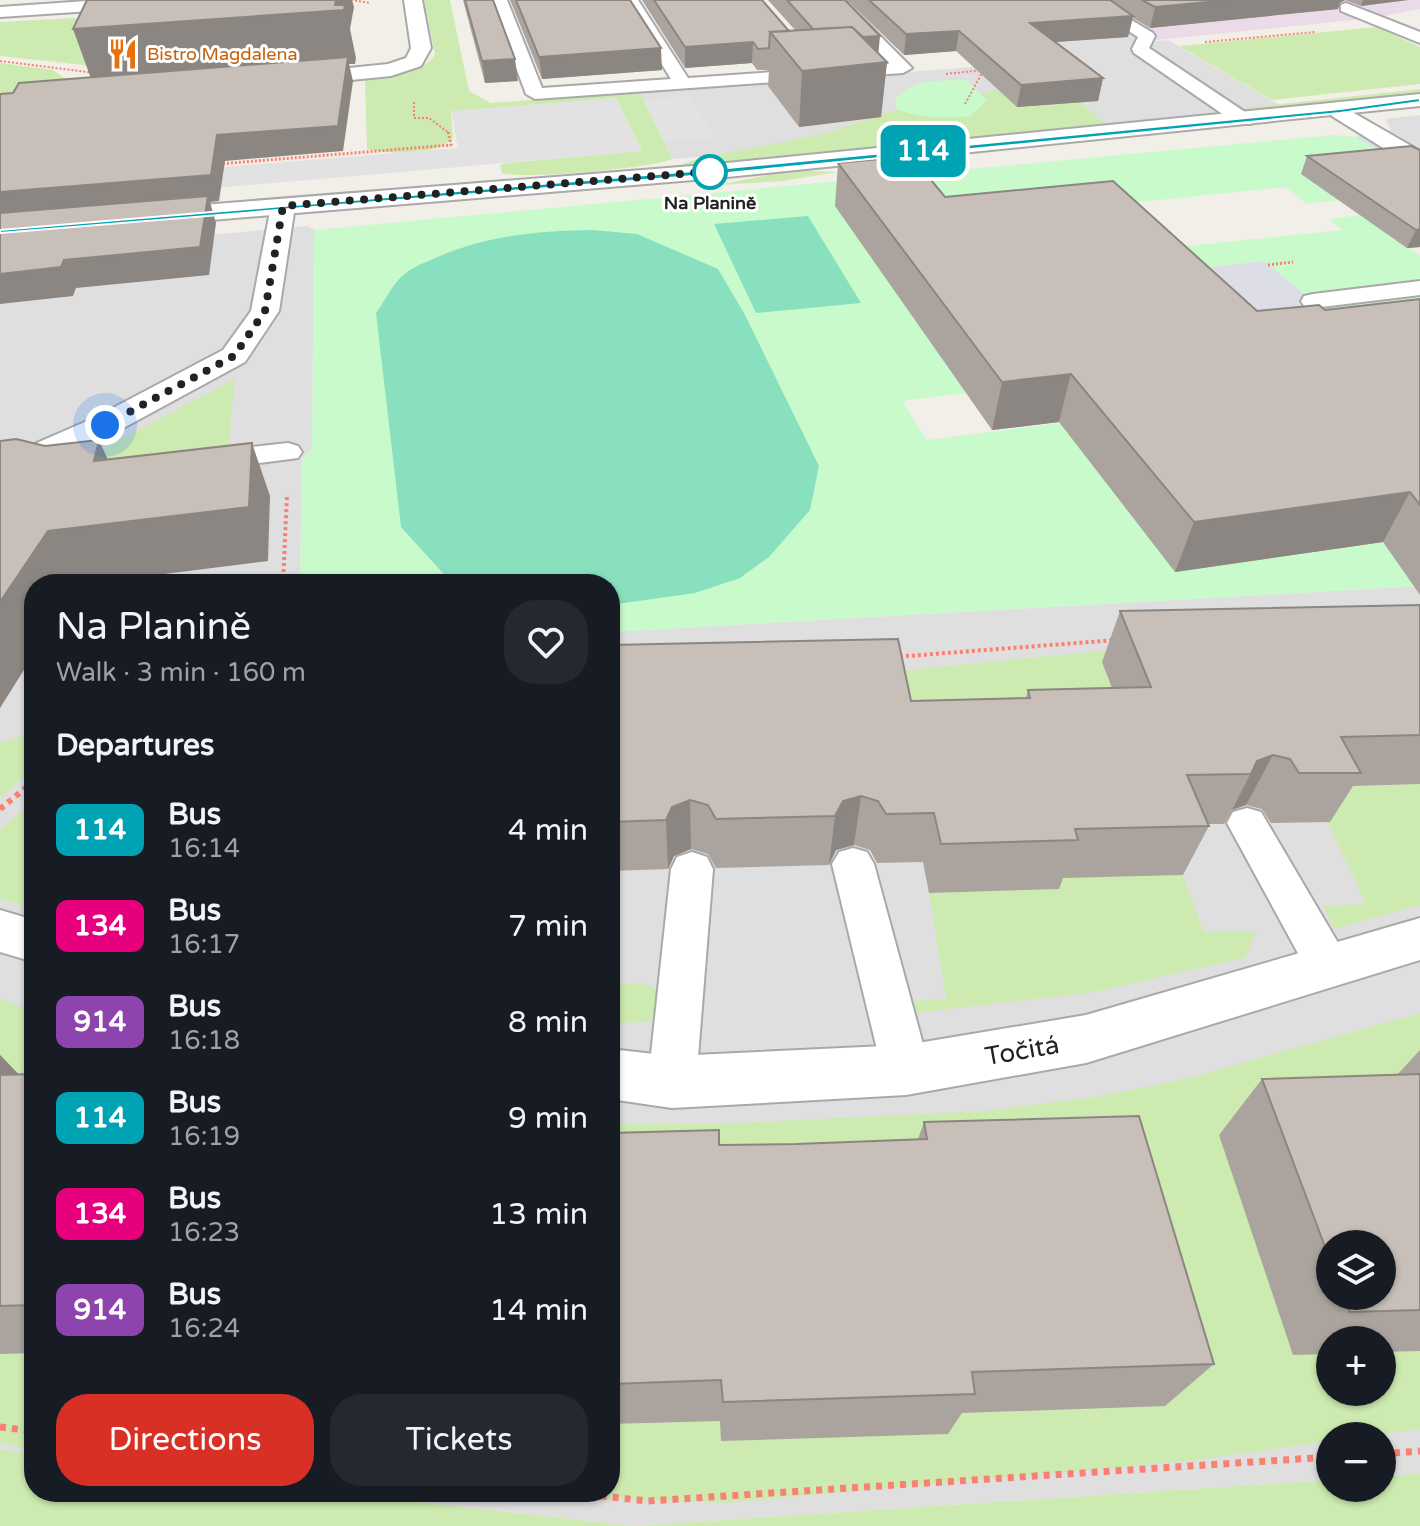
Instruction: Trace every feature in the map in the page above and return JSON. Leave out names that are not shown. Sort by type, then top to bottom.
[{"type":"street","points":[[0,12],[77,3],[182,0]]},
{"type":"street","points":[[272,81],[391,70],[414,62],[421,48],[413,0]]},
{"type":"street","points":[[133,219],[717,171],[1340,111],[1420,100]]},
{"type":"street","points":[[1340,111],[1420,161]]},
{"type":"street","points":[[0,471],[74,439],[234,356],[265,311],[283,206]]},
{"type":"street","points":[[0,449],[74,439]]},
{"type":"street","points":[[0,931],[24,938]]},
{"type":"street","name":"Točitá","points":[[620,1075],[672,1082],[906,1070],[1086,1039],[1420,939]]},
{"type":"lane","points":[[499,0],[535,94],[903,68],[845,9]]},
{"type":"lane","points":[[630,0],[683,84]]},
{"type":"lane","points":[[1346,8],[1420,38]]},
{"type":"lane","points":[[1108,11],[1147,36],[1140,49],[1244,120]]},
{"type":"lane","points":[[802,53],[820,74]]},
{"type":"lane","points":[[1313,301],[1420,288]]},
{"type":"lane","points":[[182,464],[288,452]]},
{"type":"lane","points":[[0,485],[46,480]]},
{"type":"lane","points":[[1247,823],[1328,966]]},
{"type":"lane","points":[[853,864],[906,1070]]},
{"type":"lane","points":[[672,1082],[692,869]]},
{"type":"path","points":[[1196,43],[1391,25]]},
{"type":"path","points":[[0,61],[101,74]]},
{"type":"path","points":[[960,115],[978,76],[984,70]]},
{"type":"path","points":[[414,118],[429,118],[448,130]]},
{"type":"path","points":[[880,658],[1118,640]]},
{"type":"path","points":[[0,809],[24,789]]},
{"type":"path","points":[[0,1427],[24,1430]]},
{"type":"path","points":[[1396,1453],[1420,1451]]},
{"type":"path","points":[[620,1498],[648,1501],[1316,1458]]},
{"type":"shaded area","points":[[1019,0],[1085,4],[1149,42],[1168,40],[1285,108],[1109,127],[672,159],[640,92],[1029,63]]},
{"type":"shaded area","points":[[1019,0],[1420,0],[1420,9],[1373,18],[1138,42],[1105,19]]},
{"type":"shaded area","points":[[690,96],[715,138],[665,142],[643,100]]},
{"type":"shaded area","points":[[616,98],[642,151],[123,196],[74,179],[458,148],[451,111]]},
{"type":"shaded area","points":[[1420,115],[1420,178],[1356,137],[1391,130],[1385,119]]},
{"type":"shaded area","points":[[307,226],[314,230],[312,449],[302,459],[300,574],[24,574],[24,1453],[0,1449],[0,254]]},
{"type":"shaded area","points":[[1264,261],[1331,316],[1210,330],[1153,274]]},
{"type":"shaded area","points":[[1420,586],[1420,1474],[1396,1475],[1396,1422],[1316,1422],[1316,1481],[633,1526],[419,1502],[620,1502],[620,631]]},
{"type":"green space","points":[[424,0],[450,0],[469,91],[491,103],[640,92],[672,159],[587,172],[502,173],[500,165],[506,163],[642,151],[616,98],[451,112],[453,138],[445,144],[412,152],[367,149],[365,79],[413,70],[430,61],[435,54]]},
{"type":"green space","points":[[112,16],[93,66],[0,56],[0,22]]},
{"type":"green space","points":[[1377,27],[1420,47],[1420,84],[1272,100],[1179,46]]},
{"type":"green space","points":[[0,63],[53,70],[80,90],[0,96]]},
{"type":"green space","points":[[966,80],[987,100],[971,116],[933,117],[897,109],[895,100],[918,84]]},
{"type":"green space","points":[[1420,89],[1420,93],[1332,105],[1264,110],[1245,108]]},
{"type":"green space","points":[[998,90],[1018,107],[1080,102],[1109,127],[675,167],[697,159],[828,133],[890,112]]},
{"type":"green space","points":[[1335,135],[1356,137],[1420,178],[1339,200],[1307,204],[1285,187],[1091,207],[1136,372],[902,401],[927,440],[1318,389],[1420,537],[1420,586],[620,631],[620,574],[300,574],[302,459],[312,449],[314,230]]},
{"type":"green space","points":[[792,170],[838,172],[783,181],[718,185]]},
{"type":"green space","points":[[1362,215],[1420,256],[1420,343],[1139,251],[1343,230],[1328,219]]},
{"type":"green space","points":[[808,216],[861,303],[756,313],[714,224]]},
{"type":"green space","points":[[593,230],[637,234],[718,269],[744,313],[819,466],[810,510],[769,557],[740,578],[695,593],[620,604],[620,574],[444,574],[401,527],[376,313],[401,277],[440,256],[477,243],[553,232]]},
{"type":"green space","points":[[235,379],[228,451],[78,462]]},
{"type":"green space","points":[[1420,620],[1131,738],[620,681],[886,672]]},
{"type":"green space","points":[[24,735],[24,777],[0,798],[0,743]]},
{"type":"green space","points":[[1420,784],[1420,905],[1334,929],[1323,906],[1366,904],[1311,787]]},
{"type":"green space","points":[[24,810],[24,906],[0,898],[0,830]]},
{"type":"green space","points":[[1183,875],[1204,932],[1257,931],[1245,958],[1089,993],[912,1013],[894,1002],[946,999],[929,893],[1058,889],[1056,878]]},
{"type":"green space","points":[[620,984],[645,984],[660,995],[655,1018],[648,1022],[620,1023]]},
{"type":"green space","points":[[0,999],[24,1008],[24,1094],[0,1095]]},
{"type":"green space","points":[[1420,1013],[1420,1086],[1301,1147],[1316,1254],[1316,1310],[1324,1310],[1326,1326],[1316,1326],[1316,1406],[1396,1406],[1396,1341],[1420,1350],[1420,1429],[1396,1432],[1396,1422],[1316,1422],[1316,1443],[1195,1460],[725,1503],[620,1499],[620,1416],[627,1424],[720,1421],[722,1441],[852,1417],[854,1437],[948,1433],[620,1213],[620,1124],[718,1124],[982,1111],[1096,1097],[1189,1078]]},
{"type":"green space","points":[[24,1340],[24,1449],[0,1443],[0,1354]]},
{"type":"green space","points":[[0,1449],[24,1453],[24,1502],[419,1502],[633,1526],[0,1526]]},
{"type":"green space","points":[[1420,1474],[1420,1526],[633,1526],[1316,1481],[1316,1502],[1396,1502],[1396,1475]]},
{"type":"building","points":[[87,0],[336,0],[335,5],[345,5],[344,10],[73,29]]},
{"type":"building","points":[[465,0],[493,0],[515,59],[482,61]]},
{"type":"building","points":[[516,0],[630,0],[661,48],[539,57]]},
{"type":"building","points":[[654,0],[762,0],[789,31],[770,32],[769,48],[758,49],[753,42],[685,47]]},
{"type":"building","points":[[787,0],[845,0],[880,36],[863,37],[852,27],[813,29]]},
{"type":"building","points":[[869,0],[1110,0],[1133,16],[1030,23],[1103,78],[1021,85],[959,31],[906,34]]},
{"type":"building","points":[[1142,0],[1230,0],[1155,7]]},
{"type":"building","points":[[852,27],[887,62],[802,71],[770,32]]},
{"type":"building","points":[[348,57],[338,126],[217,135],[211,175],[0,192],[0,94],[13,93],[19,83]]},
{"type":"building","points":[[1411,146],[1420,150],[1420,229],[1416,230],[1307,156]]},
{"type":"building","points":[[911,156],[945,197],[1113,181],[1257,311],[1319,305],[1325,310],[1420,299],[1420,505],[1410,492],[1194,522],[1071,374],[1002,382],[838,163]]},
{"type":"building","points":[[208,196],[200,247],[64,260],[61,267],[0,274],[0,213]]},
{"type":"building","points":[[16,439],[45,446],[99,440],[94,461],[252,443],[249,507],[48,531],[0,602],[0,441]]},
{"type":"building","points":[[1420,605],[1420,735],[1341,737],[1361,773],[1299,773],[1290,759],[1273,755],[1257,761],[1251,774],[1187,775],[1209,826],[1075,829],[1078,840],[941,844],[934,813],[886,814],[878,801],[861,796],[843,801],[835,816],[716,819],[708,805],[690,800],[672,807],[666,820],[620,822],[620,645],[898,639],[911,701],[1030,698],[1028,690],[1151,687],[1120,611]]},
{"type":"building","points":[[24,1074],[24,1305],[0,1306],[0,1075]]},
{"type":"building","points":[[1420,1074],[1420,1310],[1350,1312],[1396,1310],[1396,1230],[1319,1230],[1262,1079]]},
{"type":"building","points":[[1139,1116],[1214,1364],[972,1372],[975,1394],[723,1402],[721,1380],[620,1384],[620,1133],[719,1130],[719,1145],[796,1144],[927,1139],[924,1122]]},
{"type":"bus line","name":"114","points":[[0,230],[717,171],[1340,111],[1420,100]]},
{"type":"place","name":"Bistro Magdalena","points":[[123,54]]},
{"type":"place","name":"Na Planině","points":[[710,172]]},
{"type":"route","points":[[105,425],[234,356],[265,311],[283,206],[717,171],[710,172]]}]
